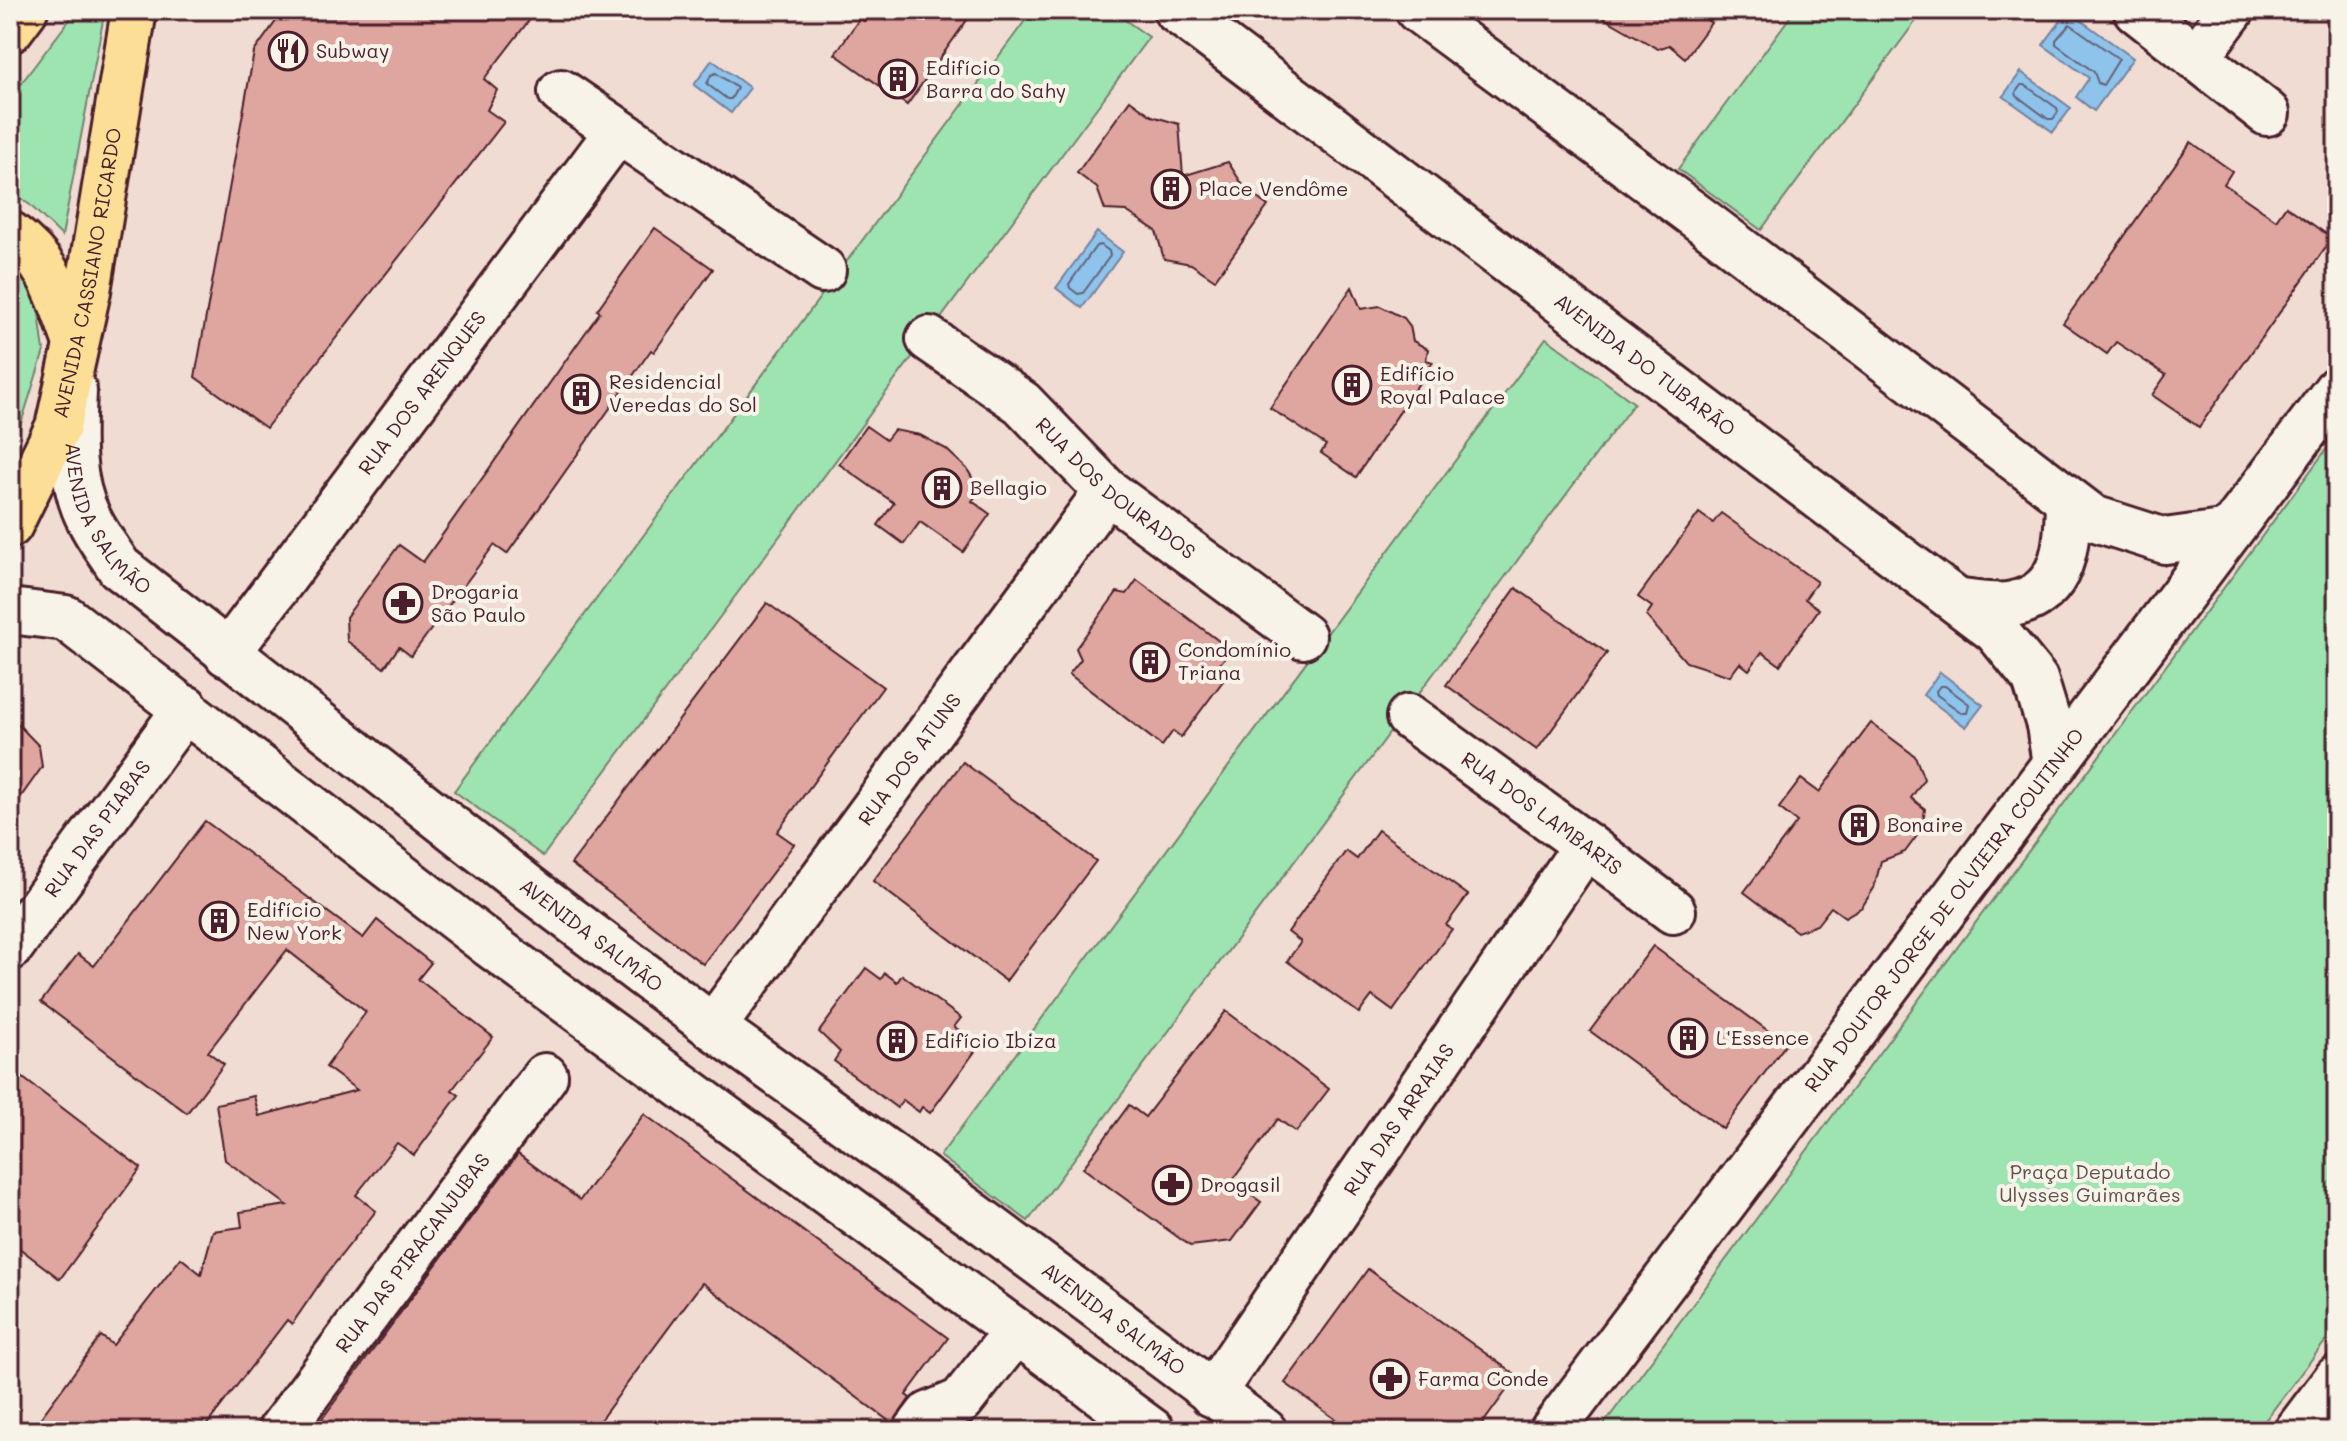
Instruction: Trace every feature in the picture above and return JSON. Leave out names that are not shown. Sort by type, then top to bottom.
[{"type":"main road","points":[[10,30],[25,10]]},
{"type":"main road","name":"AVENIDA CASSIANO RICARDO","points":[[10,525],[58,427],[88,291],[134,10]]},
{"type":"main road","points":[[10,234],[31,249],[48,271],[76,343]]},
{"type":"street","name":"AVENIDA DO TUBARÃO","points":[[1176,10],[1996,631],[2035,679],[2049,725],[2055,764]]},
{"type":"street","points":[[1418,10],[2093,518],[2165,541],[2229,532]]},
{"type":"street","points":[[2136,10],[2267,113]]},
{"type":"street","points":[[2196,58],[2232,10]]},
{"type":"street","points":[[561,92],[823,270]]},
{"type":"street","name":"RUA DOS ARENQUES","points":[[227,654],[617,132]]},
{"type":"street","name":"RUA DOS DOURADOS","points":[[929,339],[1022,403],[1107,491],[1303,636]]},
{"type":"street","name":"AVENIDA SALMÃO","points":[[76,343],[71,451],[88,518],[119,567],[530,889],[1264,1431]]},
{"type":"street","name":"RUA DOUTOR JORGE DE OLVIEIRA COUTINHO","points":[[1552,1431],[2337,389]]},
{"type":"street","name":"RUA DOS ATUNS","points":[[713,1027],[1107,491]]},
{"type":"street","points":[[1958,602],[2011,605],[2040,595],[2061,566],[2067,538],[2068,500]]},
{"type":"street","points":[[10,611],[66,618],[490,945],[1152,1431]]},
{"type":"street","name":"RUA DAS PIABAS","points":[[10,948],[186,708]]},
{"type":"street","name":"RUA DOS LAMBARIS","points":[[1409,717],[1673,911]]},
{"type":"street","name":"RUA DAS ARRAIAS","points":[[1212,1394],[1586,845]]},
{"type":"street","points":[[490,945],[530,889]]},
{"type":"street","name":"RUA DAS PIRACANJUBAS","points":[[280,1431],[545,1076]]},
{"type":"street","points":[[916,1431],[928,1415],[961,1401],[1015,1333]]},
{"type":"street","points":[[2297,1431],[2337,1378]]},
{"type":"street","points":[[1113,1402],[1138,1412],[1179,1410],[1212,1394]]},
{"type":"green space","points":[[77,10],[105,10],[62,236],[30,205],[10,191],[10,98]]},
{"type":"green space","points":[[1033,10],[1111,10],[1149,37],[543,856],[454,791]]},
{"type":"green space","points":[[1795,10],[1924,10],[1761,230],[1678,169]]},
{"type":"green space","points":[[10,260],[20,267],[38,306],[44,351],[10,458]]},
{"type":"green space","points":[[1546,338],[1634,403],[1028,1221],[940,1156]]},
{"type":"green space","name":"Praça Deputado Ulysses Guimarães","points":[[2337,435],[2337,1326],[2257,1431],[1599,1431]]},
{"type":"water","points":[[2068,11],[2133,58],[2094,111],[2076,97],[2089,78],[2043,45]]},
{"type":"water","points":[[712,60],[750,88],[731,113],[694,85]]},
{"type":"water","points":[[2021,72],[2071,108],[2053,132],[2003,96]]},
{"type":"water","points":[[1097,232],[1123,252],[1082,308],[1056,288]]},
{"type":"water","points":[[1940,672],[1983,705],[1966,727],[1923,695]]},
{"type":"building","points":[[284,10],[537,10],[484,79],[497,90],[487,110],[504,122],[266,428],[195,377],[254,52]]},
{"type":"building","name":"Edifício Barra do Sahy","points":[[872,10],[974,10],[907,105],[835,54],[860,18],[864,21]]},
{"type":"building","points":[[1590,10],[1694,10],[1711,23],[1685,58],[1669,45],[1658,49]]},
{"type":"building","name":"Place Vendôme","points":[[1130,100],[1152,116],[1179,124],[1183,176],[1228,162],[1246,190],[1268,206],[1215,280],[1191,264],[1164,259],[1156,231],[1126,211],[1105,210],[1097,188],[1077,173]]},
{"type":"building","points":[[2191,142],[2232,171],[2224,184],[2276,220],[2286,206],[2332,238],[2199,427],[2152,395],[2166,375],[2116,342],[2107,354],[2063,323]]},
{"type":"building","name":"Residencial Veredas do Sol","points":[[655,228],[713,269],[654,352],[651,350],[507,554],[494,545],[411,656],[399,647],[384,668],[347,641],[346,617],[399,545],[423,562],[600,312],[597,310]]},
{"type":"building","name":"Edifício Royal Palace","points":[[1352,287],[1361,309],[1380,306],[1404,318],[1410,326],[1413,341],[1428,349],[1426,360],[1433,362],[1356,477],[1321,453],[1326,445],[1270,408]]},
{"type":"building","name":"Bellagio","points":[[866,426],[886,440],[894,430],[920,435],[946,449],[967,469],[980,491],[972,501],[990,514],[963,552],[920,522],[904,544],[878,525],[894,503],[839,464]]},
{"type":"building","points":[[1699,513],[1713,523],[1721,513],[1817,582],[1805,599],[1819,609],[1780,665],[1762,652],[1749,670],[1740,663],[1730,676],[1686,662],[1646,616],[1652,607],[1638,597]]},
{"type":"building","name":"Condomínio Triana","points":[[1137,580],[1231,650],[1219,665],[1229,673],[1181,737],[1173,731],[1162,746],[1069,674],[1081,659],[1076,648],[1117,592],[1127,594]]},
{"type":"building","points":[[1516,588],[1607,653],[1537,750],[1446,685]]},
{"type":"building","points":[[767,603],[883,687],[777,832],[794,844],[703,964],[571,864]]},
{"type":"building","points":[[10,716],[39,746],[42,767],[10,812]]},
{"type":"building","name":"Bonaire","points":[[1871,723],[1915,756],[1924,779],[1911,798],[1925,809],[1922,829],[1905,852],[1881,861],[1874,888],[1862,907],[1845,917],[1831,907],[1817,925],[1797,932],[1744,892],[1797,822],[1779,808],[1801,779],[1819,792]]},
{"type":"building","points":[[963,762],[1096,861],[1006,981],[873,881]]},
{"type":"building","points":[[205,821],[363,938],[377,920],[431,963],[418,979],[493,1037],[452,1090],[459,1095],[414,1155],[397,1143],[356,1195],[376,1211],[292,1324],[287,1320],[202,1431],[31,1431],[101,1336],[113,1345],[181,1258],[201,1274],[213,1231],[242,1227],[240,1212],[287,1205],[225,1160],[216,1104],[254,1096],[259,1116],[357,1090],[326,1067],[366,1012],[287,950],[208,1052],[224,1064],[187,1113],[41,1002],[78,954],[94,966]]},
{"type":"building","points":[[1378,830],[1468,895],[1446,925],[1452,929],[1393,1011],[1372,996],[1359,1013],[1287,961],[1301,942],[1288,932],[1346,851],[1357,859]]},
{"type":"building","name":"L'Essence","points":[[1653,946],[1786,1044],[1723,1129],[1590,1031]]},
{"type":"building","name":"Edifício Ibiza","points":[[866,968],[881,979],[885,973],[897,982],[902,975],[961,1018],[954,1027],[966,1034],[961,1040],[976,1050],[930,1113],[922,1107],[919,1112],[903,1100],[897,1108],[834,1061],[840,1052],[819,1032]]},
{"type":"building","points":[[1226,1011],[1329,1089],[1296,1132],[1278,1119],[1232,1181],[1261,1202],[1232,1241],[1190,1246],[1083,1168],[1129,1105],[1145,1117]]},
{"type":"building","points":[[10,1068],[141,1168],[60,1279],[10,1241]]},
{"type":"building","points":[[644,1114],[948,1338],[906,1395],[910,1398],[893,1424],[702,1283],[592,1431],[313,1431],[518,1154],[580,1200]]},
{"type":"building","points":[[1368,1269],[1517,1376],[1477,1431],[1352,1431],[1285,1383]]},
{"type":"place","name":"Subway","points":[[288,51]]},
{"type":"place","name":"Edifício Barra do Sahy","points":[[898,79]]},
{"type":"place","name":"Place Vendôme","points":[[1171,189]]},
{"type":"place","name":"Edifício Royal Palace","points":[[1352,385]]},
{"type":"place","name":"Residencial Veredas do Sol","points":[[581,394]]},
{"type":"place","name":"Bellagio","points":[[942,488]]},
{"type":"place","name":"Drogaria São Paulo","points":[[403,603]]},
{"type":"place","name":"Condomínio Triana","points":[[1150,662]]},
{"type":"place","name":"Bonaire","points":[[1859,825]]},
{"type":"place","name":"Edifício New York","points":[[219,921]]},
{"type":"place","name":"L'Essence","points":[[1688,1038]]},
{"type":"place","name":"Edifício Ibiza","points":[[897,1041]]},
{"type":"place","name":"Drogasil","points":[[1172,1185]]},
{"type":"place","name":"Farma Conde","points":[[1390,1379]]}]
